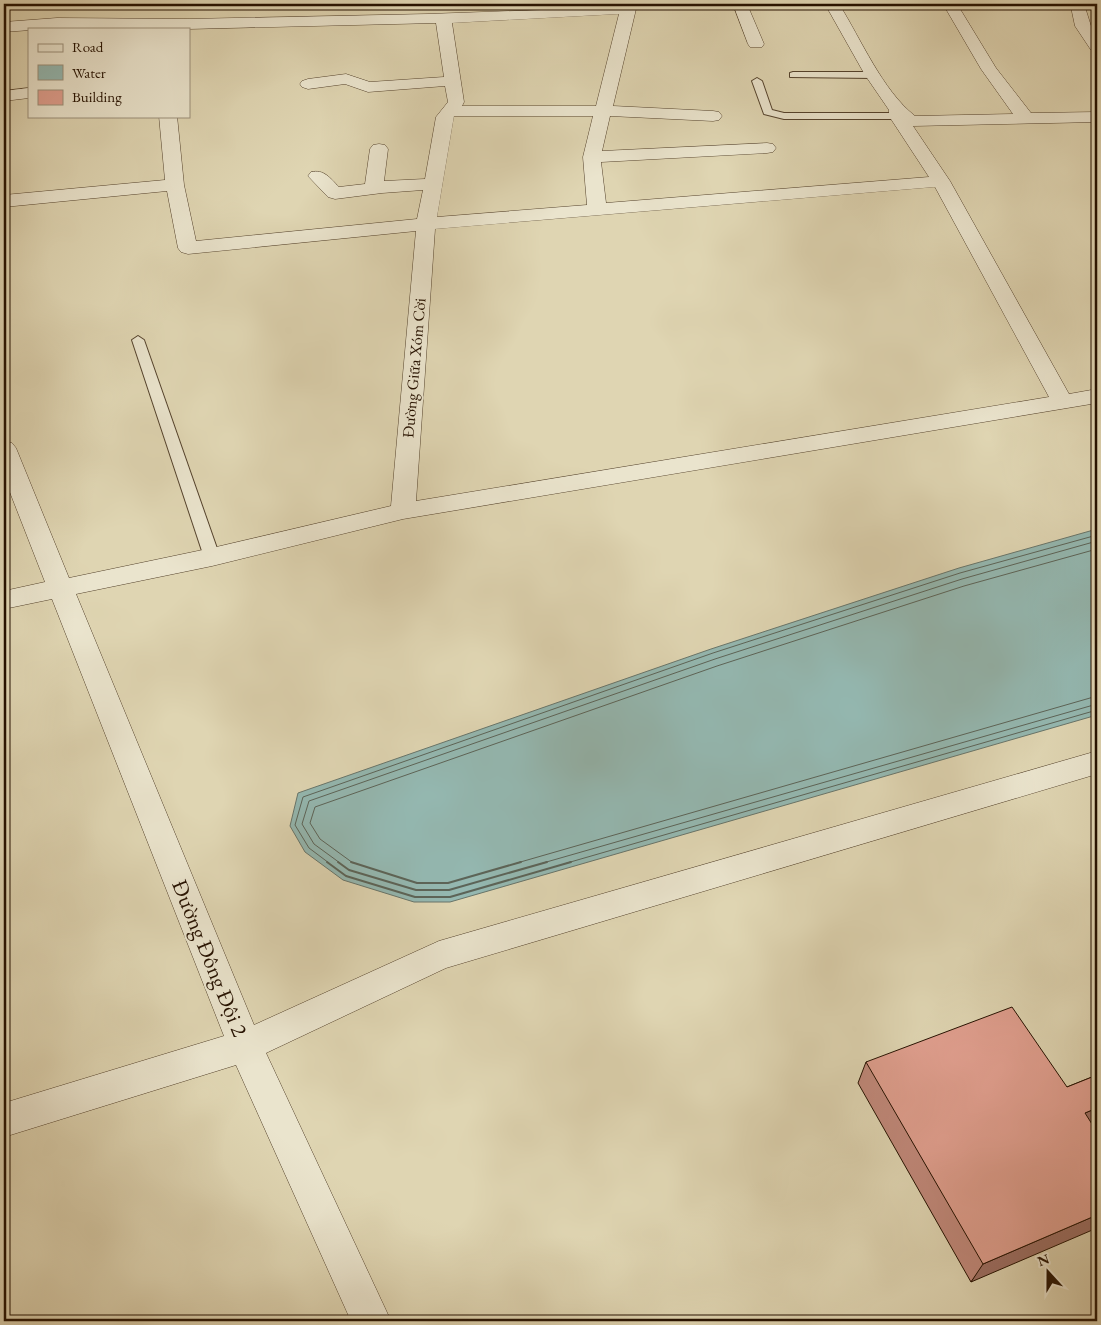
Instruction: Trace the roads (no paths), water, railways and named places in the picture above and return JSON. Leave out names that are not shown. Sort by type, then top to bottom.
[{"type":"street","points":[[399,19],[400,4]]},
{"type":"street","points":[[740,4],[756,44]]},
{"type":"street","points":[[832,4],[873,75],[941,181],[1062,401]]},
{"type":"street","points":[[950,4],[988,69],[1026,119]]},
{"type":"street","points":[[1062,4],[1097,10]]},
{"type":"street","points":[[4,27],[57,23],[187,26],[399,19],[539,9],[630,6],[592,157],[597,209]]},
{"type":"street","points":[[1079,7],[1083,26],[1097,48]]},
{"type":"street","points":[[178,10],[187,26]]},
{"type":"street","name":"Đường Giữa Xóm Cời","points":[[403,511],[426,224],[445,117],[456,102],[443,17]]},
{"type":"street","points":[[308,84],[346,79],[368,87],[452,81]]},
{"type":"street","points":[[4,96],[28,93]]},
{"type":"street","points":[[450,111],[604,111],[713,116]]},
{"type":"street","points":[[897,113],[911,121],[1097,118]]},
{"type":"street","points":[[168,118],[175,185],[188,248],[426,224],[941,181]]},
{"type":"street","points":[[592,157],[767,148]]},
{"type":"street","points":[[379,149],[374,183],[382,187]]},
{"type":"street","points":[[318,176],[334,193],[382,187],[433,184]]},
{"type":"street","points":[[4,201],[175,185]]},
{"type":"street","points":[[4,600],[212,557],[403,511],[1097,396]]},
{"type":"street","name":"Đường Đông Đội 2","points":[[4,448],[244,1046],[371,1321]]},
{"type":"street","points":[[4,1120],[244,1046],[438,956],[1097,763]]},
{"type":"lane","points":[[794,75],[873,75]]},
{"type":"lane","points":[[757,81],[768,112],[784,116],[897,113]]},
{"type":"lane","points":[[138,340],[212,557]]},
{"type":"water","points":[[1097,529],[1097,715],[450,902],[414,902],[343,880],[305,852],[290,826],[298,793],[711,649],[959,568]]}]
